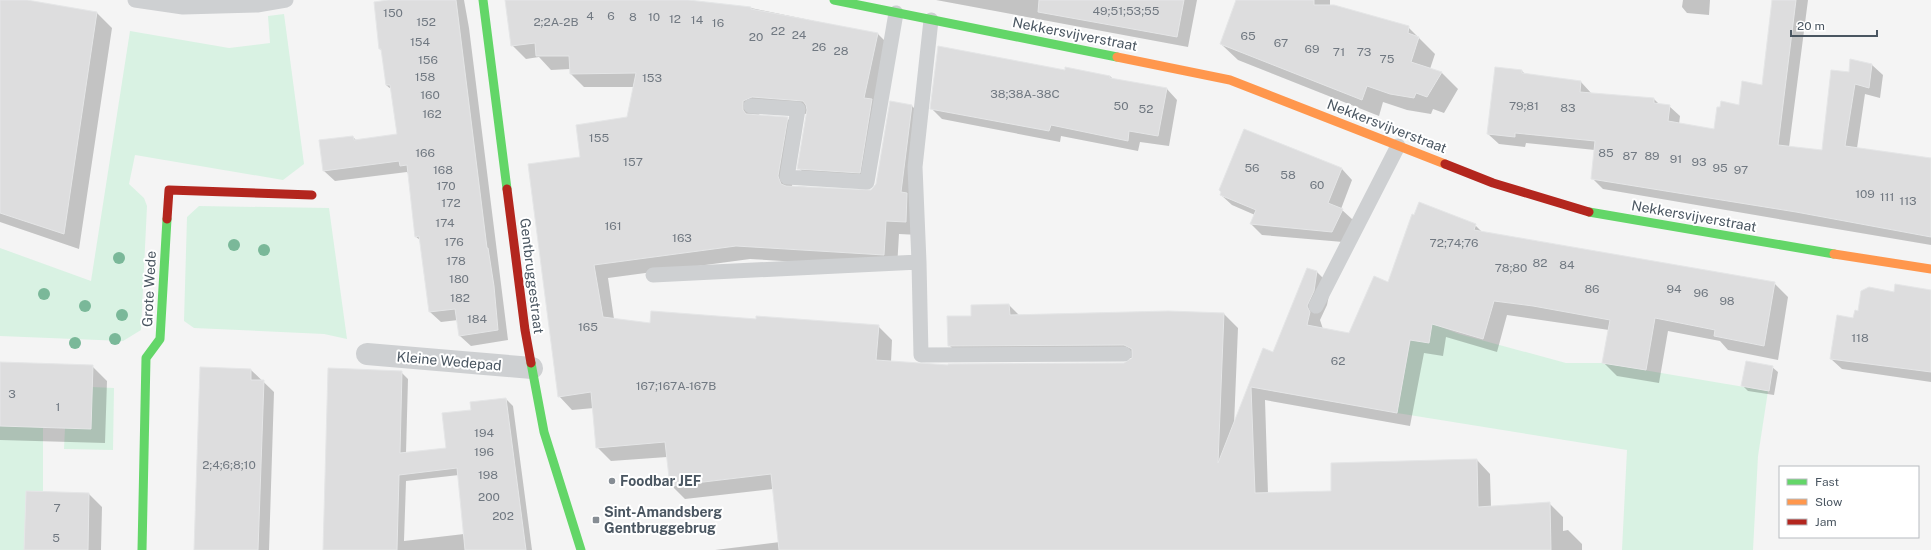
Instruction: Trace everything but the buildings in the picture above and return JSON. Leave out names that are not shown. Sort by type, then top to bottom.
[{"type":"street","name":"Gentbruggestraat","points":[[483,0],[525,330],[544,432],[581,550]]},
{"type":"street","name":"Nekkersvijverstraat","points":[[834,0],[1230,80],[1493,183],[1590,212],[1768,244],[1931,269]]},
{"type":"street","name":"Grote Wede","points":[[142,550],[146,358],[160,339],[169,190],[312,195]]},
{"type":"street","name":"Kleine Wedepad","points":[[367,354],[532,368]]},
{"type":"lane","points":[[135,0],[183,7],[257,5],[286,0]]},
{"type":"lane","points":[[751,106],[798,109],[787,176],[867,182],[896,13]]},
{"type":"lane","points":[[931,20],[915,167],[921,355],[1124,354]]},
{"type":"lane","points":[[1316,306],[1398,146]]},
{"type":"lane","points":[[652,275],[919,262]]},
{"type":"green space","points":[[284,14],[304,164],[283,180],[135,155],[129,184],[144,198],[147,206],[141,330],[123,341],[0,336],[0,248],[91,281],[130,31],[229,48],[270,43],[268,16]]},
{"type":"green space","points":[[199,206],[329,208],[347,339],[324,334],[194,328],[184,321],[187,217]]},
{"type":"green space","points":[[1415,317],[1459,334],[1566,363],[1602,363],[1768,391],[1758,456],[1753,550],[1622,550],[1627,450],[1397,413]]},
{"type":"green space","points":[[92,387],[114,388],[113,450],[64,449],[65,428]]},
{"type":"green space","points":[[0,426],[43,427],[43,492],[26,491],[24,550],[0,550]]},
{"type":"traffic: fast","points":[[483,0],[507,189]]},
{"type":"traffic: fast","points":[[834,0],[1117,57]]},
{"type":"traffic: fast","points":[[1589,212],[1834,254]]},
{"type":"traffic: fast","points":[[142,550],[146,358],[160,339],[167,219]]},
{"type":"traffic: fast","points":[[531,363],[544,432],[581,550]]},
{"type":"traffic: slow","points":[[1117,57],[1230,80],[1445,164]]},
{"type":"traffic: slow","points":[[1834,254],[1931,269]]},
{"type":"traffic: jam","points":[[1445,164],[1493,183],[1589,212]]},
{"type":"traffic: jam","points":[[507,189],[525,330],[531,363]]},
{"type":"traffic: jam","points":[[167,219],[169,190],[312,195]]},
{"type":"place","name":"Foodbar JEF","points":[[612,481]]},
{"type":"place","name":"Sint-Amandsberg Gentbruggebrug","points":[[596,520]]}]
